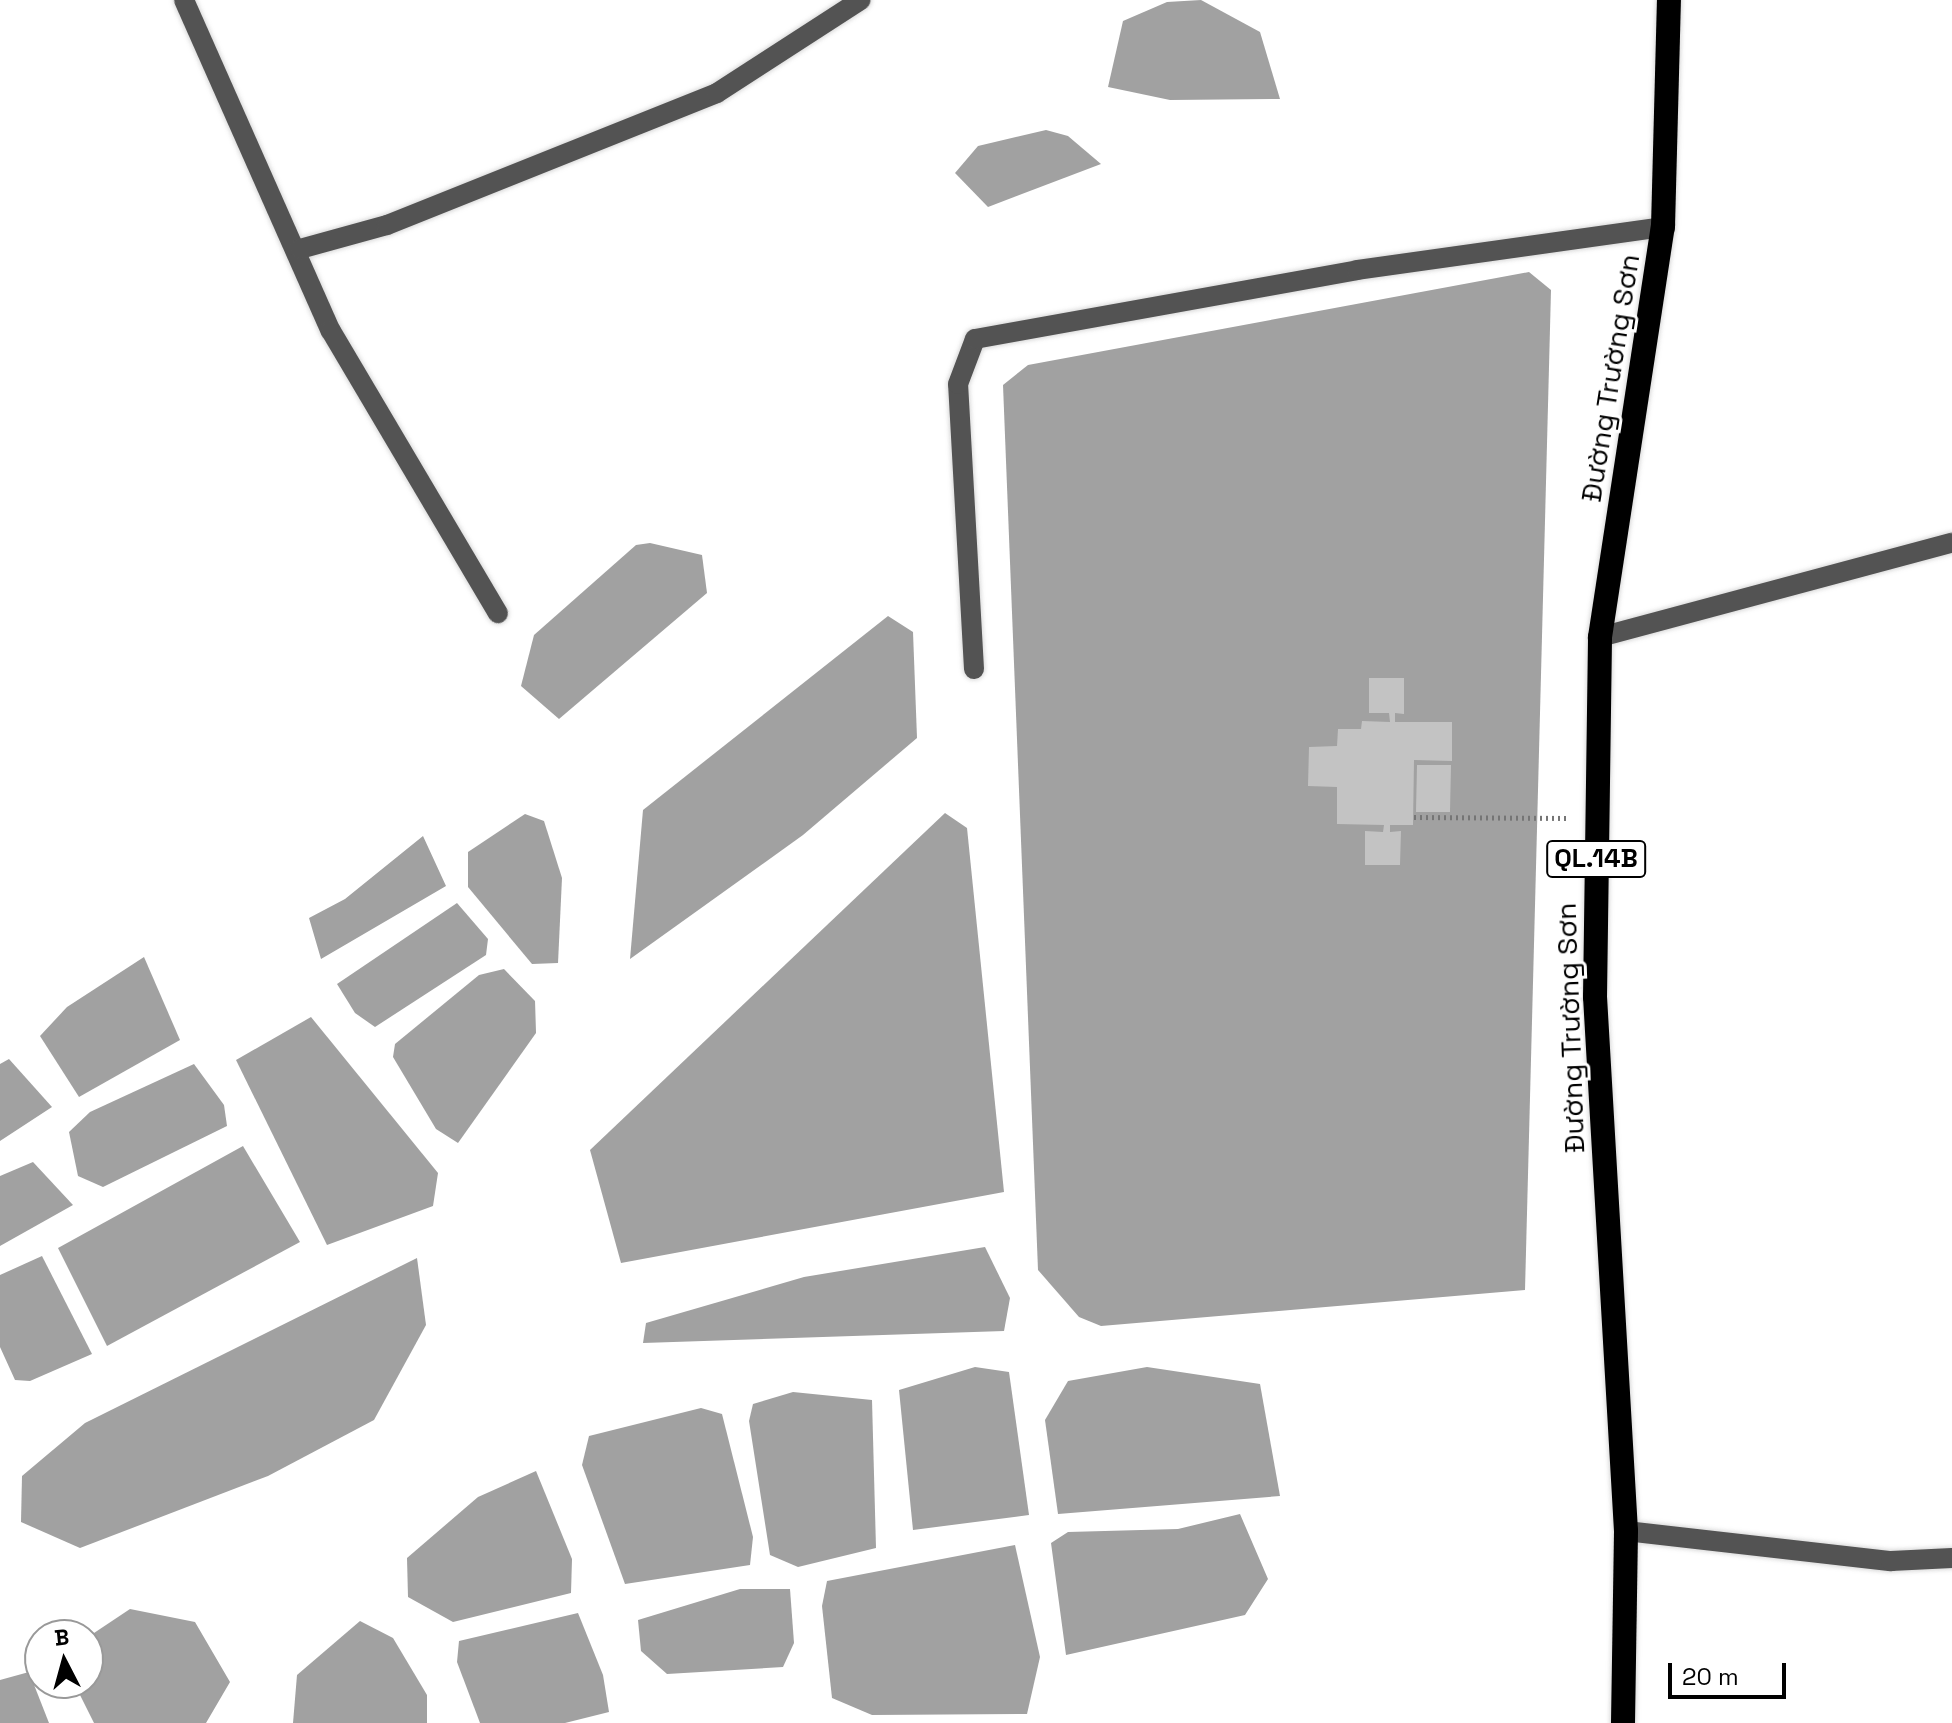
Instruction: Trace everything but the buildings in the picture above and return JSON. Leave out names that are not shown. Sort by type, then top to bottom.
[{"type":"highway","name":"Đường Trường Sơn","points":[[1623,1723],[1626,1531],[1595,997],[1600,637],[1663,227],[1669,0]]},
{"type":"street","points":[[184,0],[300,249],[331,331],[498,613]]},
{"type":"street","points":[[300,249],[387,225],[717,93],[861,0]]},
{"type":"street","points":[[974,669],[958,384],[975,339],[1357,270],[1663,227]]},
{"type":"street","points":[[1600,637],[1952,543]]},
{"type":"street","points":[[1626,1531],[1891,1561],[1952,1558]]},
{"type":"path","points":[[1414,817],[1597,818]]},
{"type":"shaded area","points":[[1201,0],[1260,32],[1280,99],[1170,100],[1108,87],[1123,21],[1167,2]]},
{"type":"shaded area","points":[[1046,130],[1068,136],[1101,164],[988,207],[955,173],[978,146]]},
{"type":"shaded area","points":[[1529,272],[1551,290],[1525,1290],[1101,1326],[1079,1317],[1038,1270],[1003,385],[1028,365]]},
{"type":"shaded area","points":[[650,543],[702,555],[707,593],[559,719],[521,686],[534,635],[636,545]]},
{"type":"shaded area","points":[[888,616],[913,632],[917,738],[803,835],[630,959],[643,810]]},
{"type":"shaded area","points":[[945,813],[967,828],[1004,1192],[621,1263],[590,1150]]},
{"type":"shaded area","points":[[525,814],[544,821],[562,878],[558,963],[532,964],[468,887],[468,852]]},
{"type":"shaded area","points":[[423,836],[446,886],[321,959],[309,918],[345,899]]},
{"type":"shaded area","points":[[457,903],[488,939],[486,955],[375,1027],[355,1013],[337,984]]},
{"type":"shaded area","points":[[144,957],[180,1040],[79,1097],[40,1036],[67,1007]]},
{"type":"shaded area","points":[[504,969],[535,1001],[536,1033],[458,1143],[436,1129],[393,1057],[395,1044],[479,975]]},
{"type":"shaded area","points":[[311,1017],[438,1173],[433,1206],[327,1245],[236,1060]]},
{"type":"shaded area","points":[[9,1059],[52,1107],[0,1141],[0,1064]]},
{"type":"shaded area","points":[[194,1064],[224,1105],[227,1126],[103,1187],[78,1176],[69,1132],[90,1112]]},
{"type":"shaded area","points":[[243,1146],[300,1242],[107,1346],[58,1248]]},
{"type":"shaded area","points":[[33,1162],[73,1205],[0,1246],[0,1176]]},
{"type":"shaded area","points":[[985,1247],[1010,1298],[1004,1331],[643,1343],[646,1323],[804,1277]]},
{"type":"shaded area","points":[[42,1256],[92,1354],[30,1381],[15,1380],[0,1347],[0,1275]]},
{"type":"shaded area","points":[[417,1258],[426,1325],[374,1420],[268,1476],[80,1548],[21,1522],[22,1476],[85,1423]]},
{"type":"shaded area","points":[[975,1367],[1009,1372],[1029,1515],[913,1530],[899,1390]]},
{"type":"shaded area","points":[[1147,1367],[1260,1384],[1280,1496],[1058,1514],[1045,1420],[1068,1381]]},
{"type":"shaded area","points":[[793,1392],[872,1400],[876,1548],[798,1567],[770,1555],[749,1421],[753,1404]]},
{"type":"shaded area","points":[[701,1408],[722,1414],[753,1537],[750,1565],[625,1584],[582,1465],[589,1436]]},
{"type":"shaded area","points":[[536,1471],[572,1559],[571,1593],[453,1622],[408,1597],[407,1558],[478,1497]]},
{"type":"shaded area","points":[[1240,1514],[1268,1579],[1245,1615],[1066,1655],[1051,1543],[1068,1532],[1178,1529]]},
{"type":"shaded area","points":[[1015,1545],[1040,1657],[1027,1714],[872,1715],[832,1698],[822,1606],[827,1581]]},
{"type":"shaded area","points":[[740,1589],[790,1589],[794,1643],[783,1667],[667,1674],[641,1651],[638,1620]]},
{"type":"shaded area","points":[[130,1609],[195,1622],[230,1682],[206,1723],[94,1723],[82,1699],[104,1699],[104,1626]]},
{"type":"shaded area","points":[[578,1613],[603,1675],[609,1712],[565,1723],[480,1723],[457,1662],[459,1641]]},
{"type":"shaded area","points":[[360,1621],[393,1638],[427,1695],[427,1723],[293,1723],[297,1675]]},
{"type":"shaded area","points":[[24,1673],[24,1699],[40,1699],[49,1723],[0,1723],[0,1680]]}]
